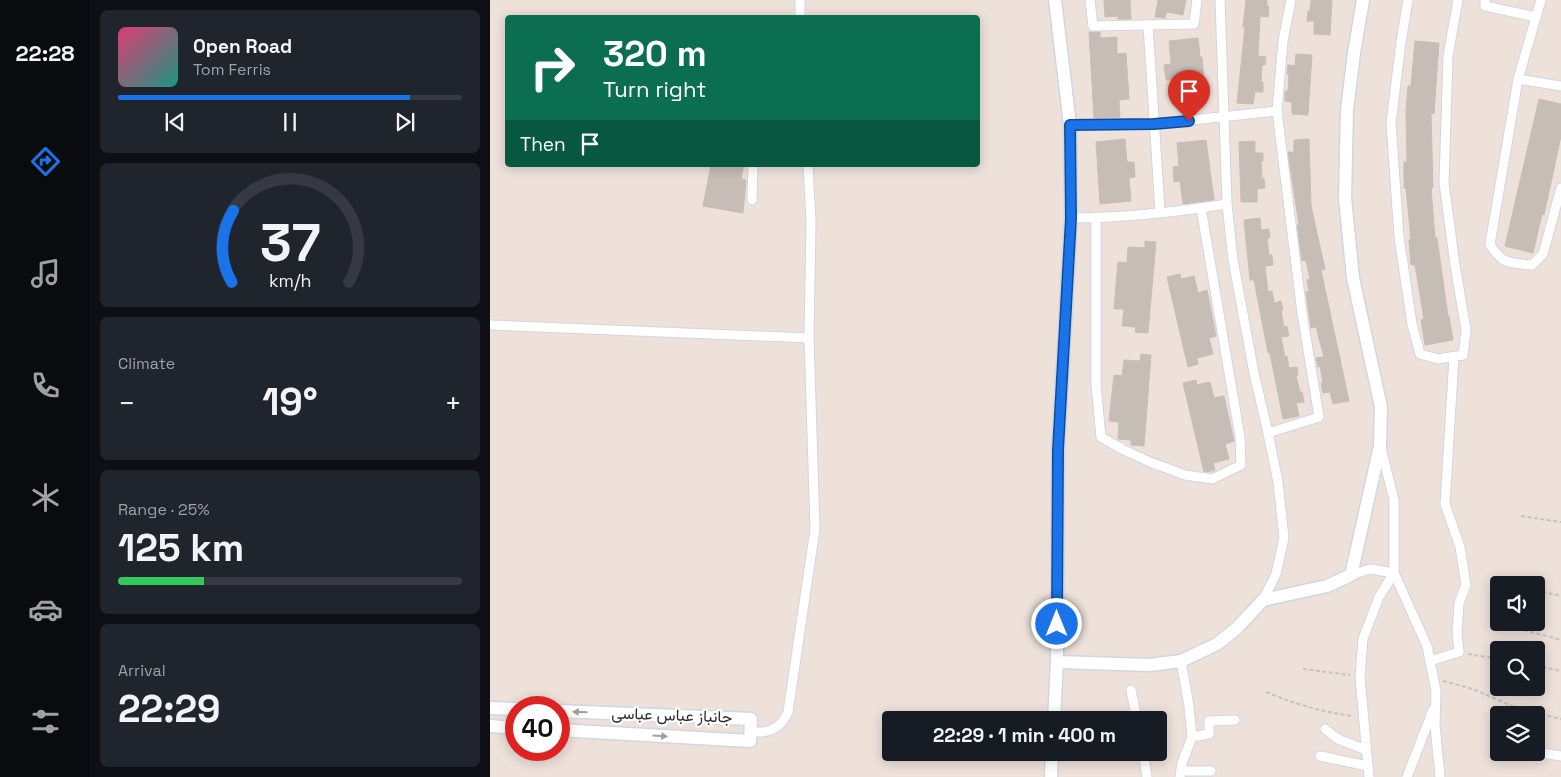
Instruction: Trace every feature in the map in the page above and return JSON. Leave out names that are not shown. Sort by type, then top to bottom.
[{"type":"street","points":[[800,0],[800,15]]},
{"type":"street","points":[[1054,711],[1057,662],[1058,450],[1071,218],[1070,125],[1055,0]]},
{"type":"street","points":[[1090,0],[1093,26],[1194,24],[1198,0]]},
{"type":"street","points":[[1057,662],[1149,665],[1181,662],[1217,644],[1237,628],[1263,600],[1276,574],[1284,538],[1278,482],[1254,373],[1233,260],[1226,204],[1220,0]]},
{"type":"street","points":[[1268,433],[1319,417],[1302,313],[1277,111],[1283,40],[1290,0]]},
{"type":"street","points":[[1351,576],[1380,446],[1380,407],[1353,278],[1345,198],[1347,110],[1363,0]]},
{"type":"street","points":[[1408,0],[1391,123],[1399,238],[1412,324],[1420,354],[1438,359],[1463,355],[1466,330],[1444,183],[1448,56],[1458,0]]},
{"type":"street","points":[[1485,0],[1485,6],[1536,17]]},
{"type":"street","points":[[1541,0],[1518,79],[1490,244],[1497,257],[1514,264],[1532,265],[1542,254],[1561,188]]},
{"type":"street","points":[[1148,25],[1160,212]]},
{"type":"street","points":[[1518,79],[1561,86]]},
{"type":"street","points":[[1070,125],[1154,124],[1277,111]]},
{"type":"street","points":[[752,200],[753,167]]},
{"type":"street","points":[[750,731],[760,733],[776,728],[784,721],[788,712],[815,529],[809,338],[811,221],[808,167]]},
{"type":"street","points":[[1071,218],[1096,218],[1226,204]]},
{"type":"street","points":[[1096,218],[1096,386],[1101,436],[1124,450],[1150,462],[1186,475],[1212,479],[1240,465],[1240,437],[1201,208]]},
{"type":"street","points":[[490,325],[809,338]]},
{"type":"street","points":[[1430,661],[1459,652],[1457,632],[1459,603],[1466,585],[1460,547],[1445,504],[1454,357]]},
{"type":"street","points":[[1380,446],[1394,500],[1394,573],[1427,646],[1434,678],[1436,692],[1435,725],[1440,777]]},
{"type":"street","points":[[1263,600],[1327,586],[1370,569],[1394,573]]},
{"type":"street","points":[[1369,777],[1360,677],[1363,639],[1379,597],[1394,573]]},
{"type":"street","points":[[1181,662],[1190,706],[1192,736],[1182,763],[1181,774],[1212,771]]},
{"type":"street","points":[[1131,690],[1135,711]]},
{"type":"street","points":[[1407,777],[1436,703]]},
{"type":"street","points":[[490,708],[505,709]]},
{"type":"street","name":"جانباز عباس عباسی","points":[[570,711],[751,719],[750,741],[570,731]]},
{"type":"street","points":[[626,734],[627,714]]},
{"type":"street","points":[[1192,736],[1209,734],[1209,721],[1236,720]]},
{"type":"street","points":[[490,726],[505,727]]},
{"type":"street","points":[[1325,730],[1338,739],[1366,750]]},
{"type":"street","points":[[1545,753],[1561,756]]},
{"type":"street","points":[[1320,756],[1368,766]]},
{"type":"street","points":[[1050,777],[1051,761]]},
{"type":"street","points":[[1144,761],[1147,777]]},
{"type":"path","points":[[1521,516],[1561,522]]},
{"type":"path","points":[[1545,592],[1561,596]]},
{"type":"path","points":[[1528,631],[1561,640]]},
{"type":"path","points":[[1459,652],[1490,657]]},
{"type":"path","points":[[1545,667],[1561,670]]},
{"type":"path","points":[[1303,669],[1360,677]]},
{"type":"path","points":[[1434,678],[1473,689],[1519,709],[1561,719]]},
{"type":"path","points":[[1266,692],[1310,709],[1363,717]]},
{"type":"building","points":[[1104,0],[1130,0],[1131,19],[1118,19],[1118,16],[1105,17]]},
{"type":"building","points":[[1158,0],[1186,0],[1183,15],[1167,12],[1165,18],[1155,17]]},
{"type":"building","points":[[1246,0],[1267,0],[1267,6],[1269,7],[1268,17],[1260,16],[1258,56],[1266,57],[1265,65],[1262,65],[1261,82],[1263,82],[1263,92],[1255,92],[1253,104],[1237,103]]},
{"type":"building","points":[[1311,0],[1332,0],[1330,35],[1314,34],[1314,21],[1307,21]]},
{"type":"building","points":[[1089,32],[1100,32],[1100,38],[1117,37],[1117,54],[1126,53],[1129,99],[1119,100],[1120,117],[1094,118]]},
{"type":"building","points":[[1198,38],[1200,57],[1202,57],[1206,100],[1175,103],[1172,80],[1166,80],[1164,65],[1171,64],[1169,41]]},
{"type":"building","points":[[1415,41],[1439,43],[1434,114],[1431,113],[1433,188],[1431,188],[1435,238],[1437,238],[1453,340],[1425,345],[1421,320],[1424,319],[1415,265],[1411,265],[1409,240],[1411,240],[1406,188],[1404,188],[1404,162],[1407,162],[1406,111],[1408,86],[1411,86]]},
{"type":"building","points":[[1296,54],[1312,55],[1308,115],[1292,114],[1292,102],[1285,101],[1285,91],[1288,91],[1288,65],[1295,66]]},
{"type":"building","points":[[1539,99],[1561,104],[1561,136],[1544,215],[1542,214],[1533,253],[1505,246]]},
{"type":"building","points":[[1125,139],[1127,162],[1134,162],[1135,177],[1129,178],[1131,201],[1100,204],[1096,142]]},
{"type":"building","points":[[1309,139],[1311,206],[1325,269],[1321,270],[1349,401],[1333,404],[1330,392],[1323,393],[1320,366],[1318,367],[1316,358],[1324,357],[1316,327],[1311,328],[1306,292],[1309,291],[1307,280],[1310,279],[1306,260],[1302,261],[1297,225],[1299,225],[1288,152],[1294,152],[1294,140]]},
{"type":"building","points":[[1206,140],[1214,200],[1183,204],[1180,181],[1174,182],[1173,167],[1179,166],[1177,143]]},
{"type":"building","points":[[1255,141],[1255,153],[1263,153],[1263,161],[1261,162],[1262,179],[1264,178],[1265,188],[1257,189],[1257,202],[1241,202],[1239,142]]},
{"type":"building","points":[[711,167],[744,167],[741,179],[746,180],[743,213],[703,206]]},
{"type":"building","points":[[1260,218],[1261,230],[1269,229],[1270,238],[1267,238],[1269,255],[1272,255],[1273,265],[1265,266],[1268,292],[1272,291],[1274,303],[1281,301],[1284,327],[1287,326],[1289,336],[1281,337],[1285,357],[1287,356],[1289,368],[1297,367],[1298,375],[1296,376],[1304,402],[1296,403],[1299,416],[1283,419],[1254,280],[1250,280],[1244,220]]},
{"type":"building","points":[[1145,241],[1156,242],[1148,333],[1135,332],[1136,327],[1122,326],[1124,309],[1114,309],[1118,262],[1127,263],[1128,247],[1145,248]]},
{"type":"building","points":[[1180,274],[1181,279],[1194,276],[1198,293],[1207,290],[1216,336],[1209,338],[1213,354],[1197,358],[1198,364],[1188,367],[1167,277]]},
{"type":"building","points":[[1141,354],[1151,355],[1144,446],[1131,445],[1131,440],[1118,439],[1119,422],[1109,421],[1114,375],[1122,376],[1124,360],[1140,361]]},
{"type":"building","points":[[1196,380],[1197,385],[1210,382],[1214,398],[1224,396],[1234,441],[1225,444],[1229,459],[1213,463],[1215,470],[1207,472],[1204,472],[1183,383]]},
{"type":"route","points":[[1057,624],[1058,450],[1071,218],[1070,125],[1154,124],[1189,121]]}]
